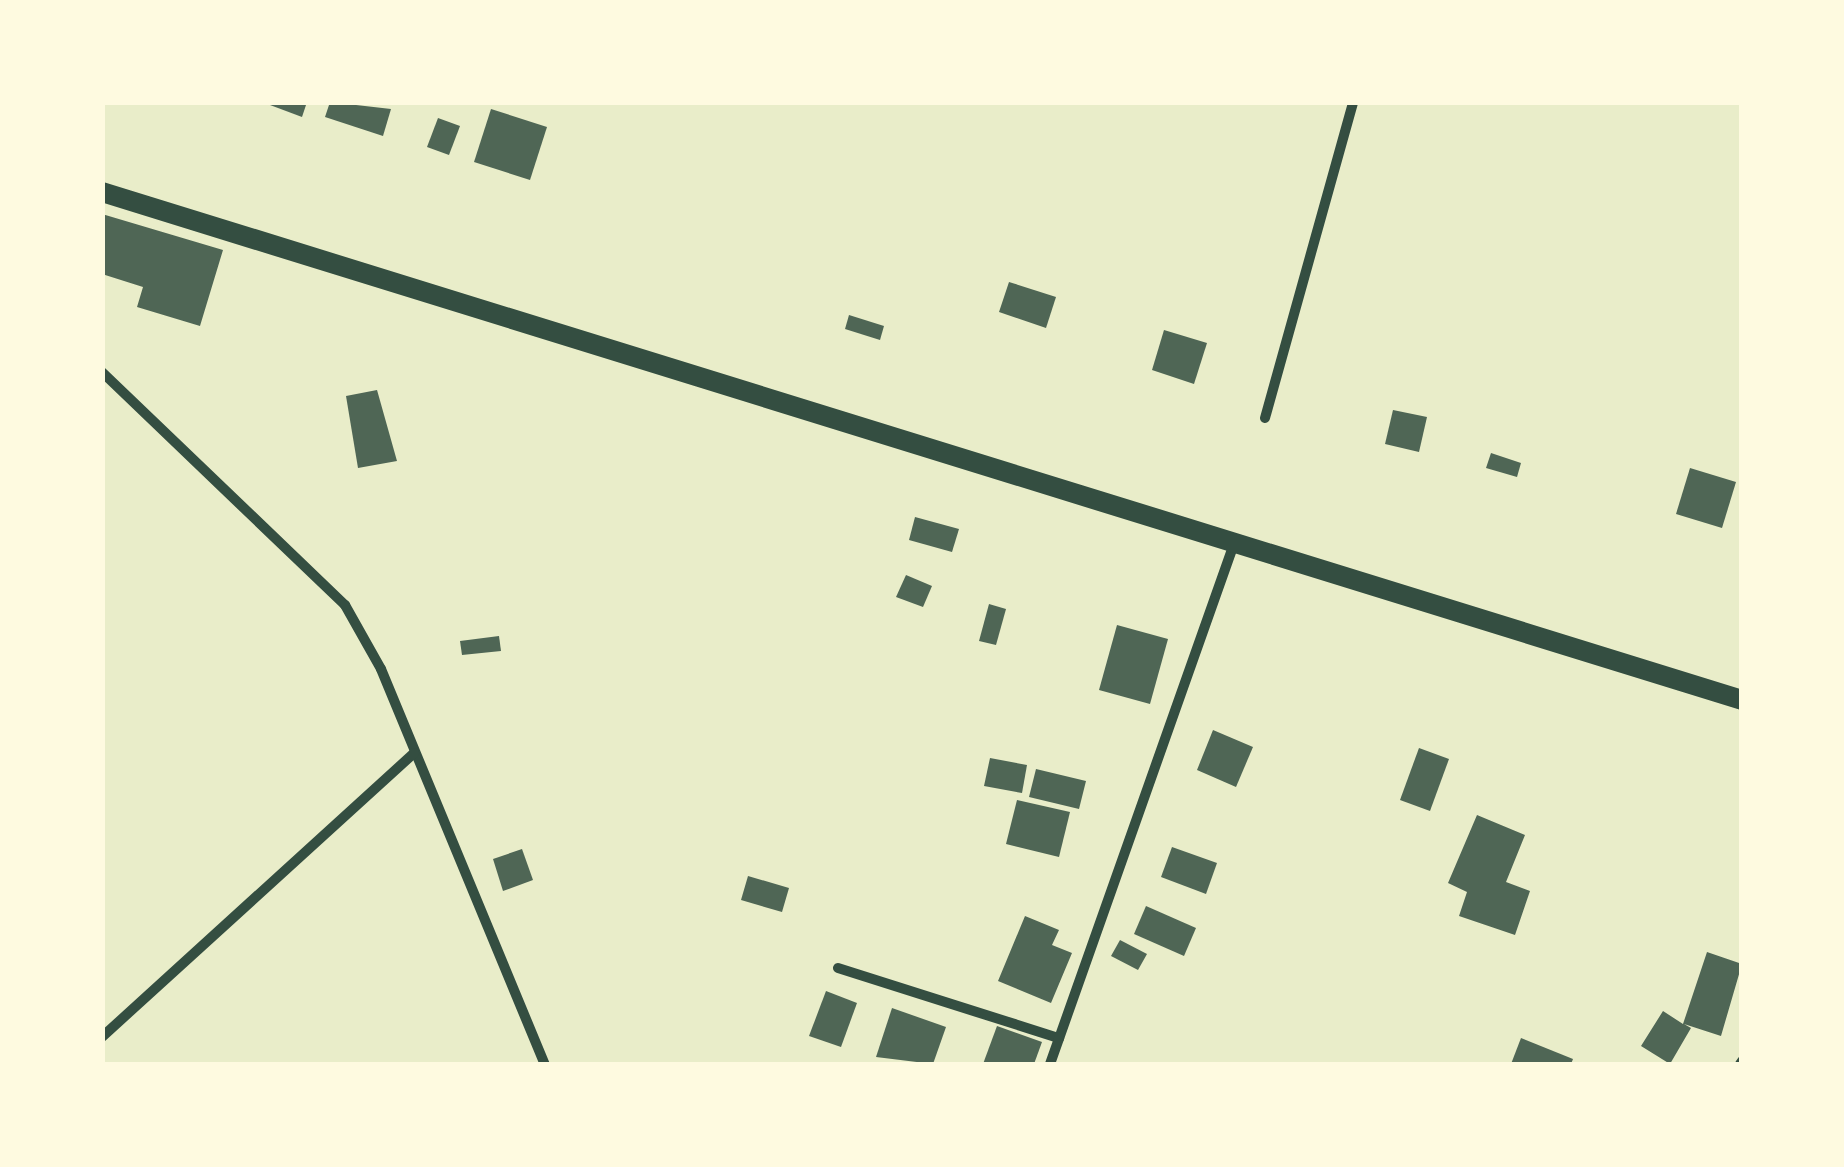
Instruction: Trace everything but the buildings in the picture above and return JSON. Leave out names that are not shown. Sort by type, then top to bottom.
[{"type":"main road","points":[[102,192],[1742,700]]},
{"type":"street","points":[[1265,418],[1353,102]]},
{"type":"street","points":[[102,372],[345,605],[414,753],[545,1064]]},
{"type":"street","points":[[1050,1064],[1235,540]]},
{"type":"street","points":[[102,1036],[414,753]]},
{"type":"street","points":[[838,968],[1058,1038]]}]
